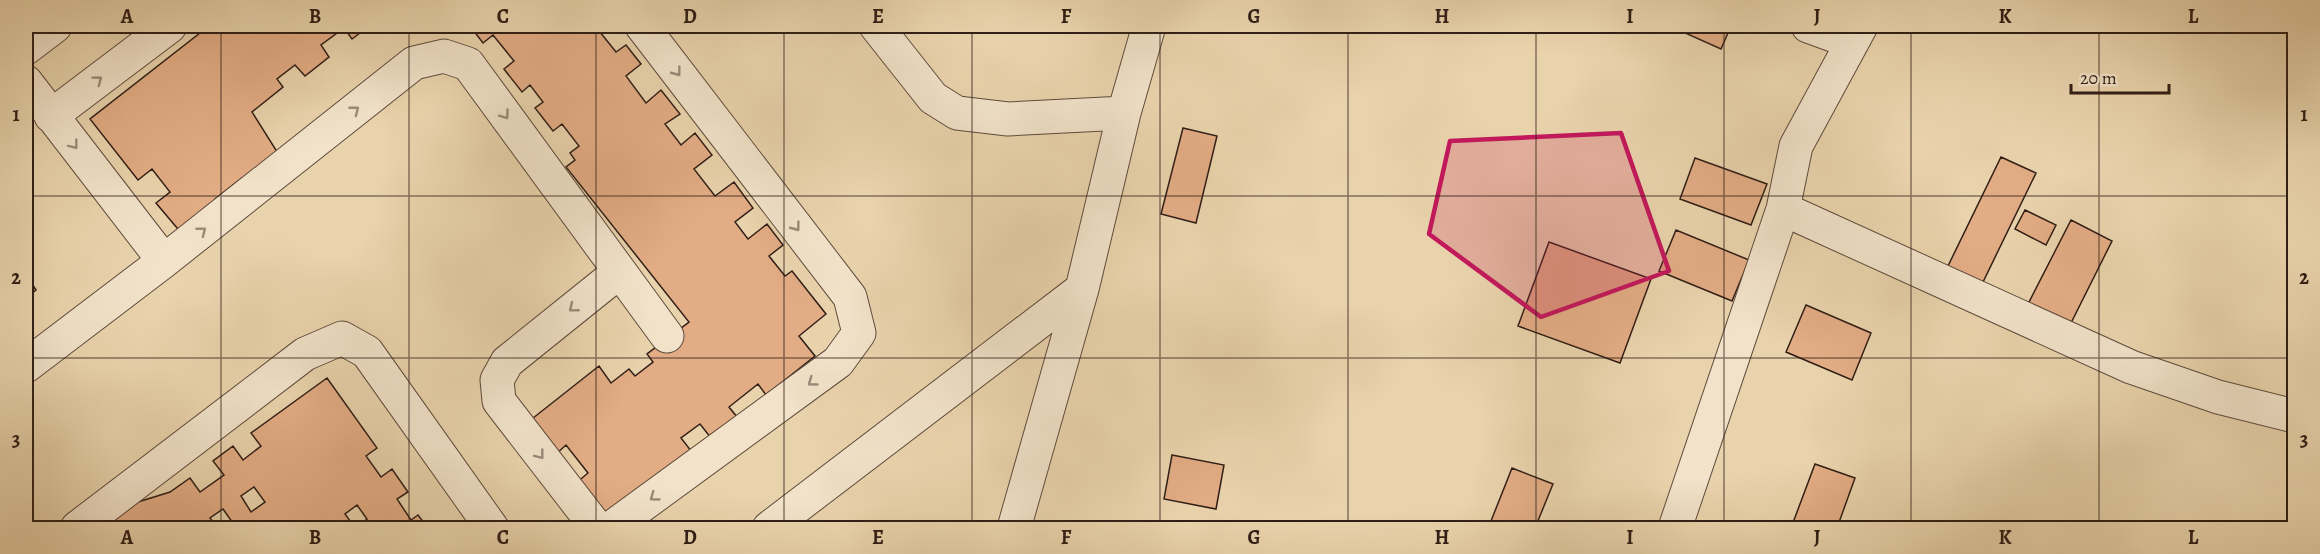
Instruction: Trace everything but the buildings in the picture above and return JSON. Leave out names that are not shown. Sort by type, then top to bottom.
[{"type":"street","points":[[26,48],[55,26]]},
{"type":"street","points":[[51,116],[170,26]]},
{"type":"street","points":[[611,528],[838,362],[859,333],[850,297],[642,26]]},
{"type":"street","points":[[876,26],[933,98],[957,113],[1008,119],[1124,113]]},
{"type":"street","points":[[1014,528],[1082,289],[1124,113],[1149,26]]},
{"type":"street","points":[[1675,528],[1783,209],[1796,146],[1856,34],[1808,26]]},
{"type":"street","points":[[26,366],[164,261],[414,63],[444,56],[468,64],[667,336]]},
{"type":"street","points":[[26,82],[164,261]]},
{"type":"street","points":[[1783,209],[2131,367],[2218,397],[2295,416]]},
{"type":"street","points":[[597,528],[499,401],[496,380],[507,362],[619,272]]},
{"type":"street","points":[[769,528],[1082,289]]},
{"type":"street","points":[[77,528],[305,354],[342,338],[367,352],[492,528]]},
{"type":"highlighted area","points":[[1621,133],[1669,271],[1541,317],[1429,234],[1450,141]]}]
